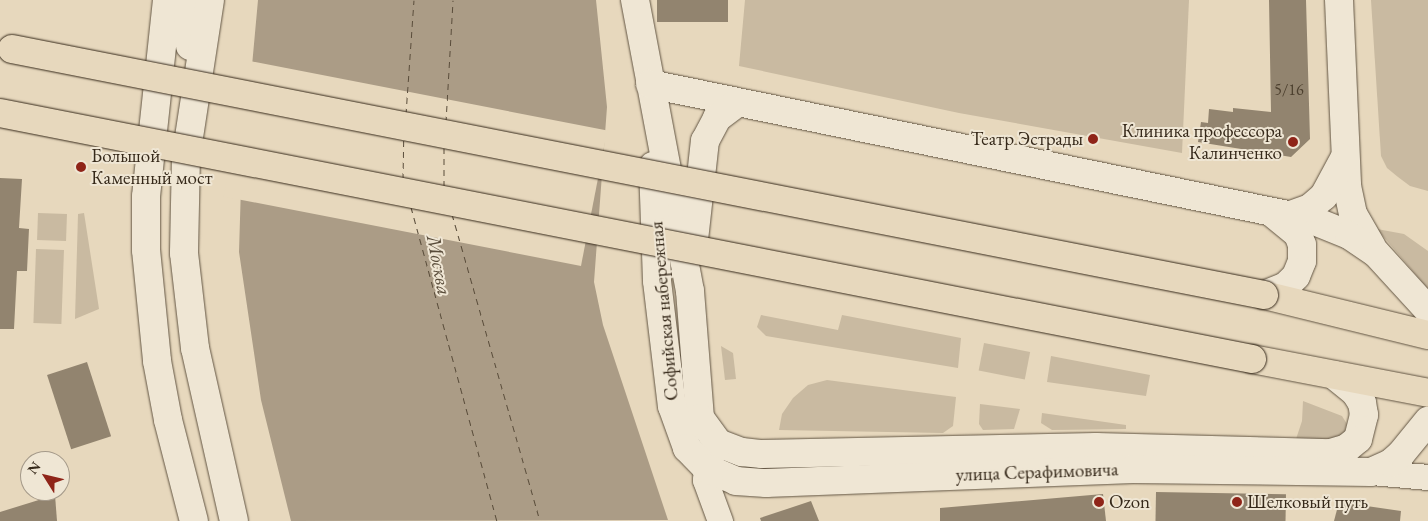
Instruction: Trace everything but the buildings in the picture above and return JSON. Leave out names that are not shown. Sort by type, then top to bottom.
[{"type":"main road","points":[[154,0],[163,38]]},
{"type":"main road","points":[[167,0],[146,197],[146,250],[157,361],[168,420],[194,521]]},
{"type":"main road","points":[[188,0],[190,117]]},
{"type":"main road","points":[[210,0],[190,117],[183,201],[184,253],[195,348],[234,521]]},
{"type":"main road","name":"Софийская набережная","points":[[634,0],[690,291],[700,418],[718,443]]},
{"type":"main road","points":[[1339,0],[1345,157],[1353,214],[1376,253],[1428,310]]},
{"type":"main road","points":[[0,47],[1264,295],[1428,335]]},
{"type":"main road","points":[[650,84],[736,103],[1264,208],[1333,227],[1376,253]]},
{"type":"main road","name":"Софийская набережная","points":[[650,84],[657,280],[672,406],[687,448],[706,468]]},
{"type":"main road","points":[[690,291],[695,215],[705,141],[717,118],[736,103]]},
{"type":"main road","points":[[0,113],[1428,393]]},
{"type":"main road","points":[[1291,215],[1310,208],[1324,196],[1345,157]]},
{"type":"main road","points":[[1264,208],[1287,223],[1302,245],[1302,261],[1296,276],[1286,286],[1264,295]]},
{"type":"main road","name":"улица Серафимовича","points":[[706,468],[736,482],[766,483],[931,463],[1125,447],[1312,454],[1331,453],[1347,448],[1358,439],[1363,427],[1362,403],[1334,376]]},
{"type":"main road","points":[[1371,472],[1391,463],[1401,454],[1428,421]]},
{"type":"main road","name":"улица Серафимовича","points":[[718,443],[742,452],[762,454],[931,463],[1133,469],[1371,472]]},
{"type":"street","points":[[718,443],[706,468],[705,480],[720,521]]},
{"type":"street","points":[[1371,472],[1428,477]]},
{"type":"shaded area","points":[[745,0],[1189,0],[1182,153],[959,113],[739,66]]},
{"type":"shaded area","points":[[1371,0],[1428,0],[1428,191],[1410,186],[1387,168],[1381,156]]},
{"type":"shaded area","points":[[38,213],[67,214],[66,241],[37,240]]},
{"type":"shaded area","points":[[84,213],[99,309],[75,319],[78,214]]},
{"type":"shaded area","points":[[1377,229],[1404,234],[1428,251],[1428,289]]},
{"type":"shaded area","points":[[36,249],[64,250],[61,324],[33,323]]},
{"type":"shaded area","points":[[761,315],[838,330],[842,315],[961,338],[958,368],[766,336],[757,327]]},
{"type":"shaded area","points":[[984,343],[1030,352],[1025,379],[979,370]]},
{"type":"shaded area","points":[[721,346],[733,353],[736,379],[725,380]]},
{"type":"shaded area","points":[[1051,356],[1150,375],[1146,396],[1047,382]]},
{"type":"shaded area","points":[[827,380],[956,397],[953,426],[943,433],[779,430],[782,414],[793,398],[808,385]]},
{"type":"shaded area","points":[[1303,401],[1342,416],[1347,424],[1344,434],[1332,441],[1296,439],[1302,421]]},
{"type":"shaded area","points":[[980,404],[1020,409],[1014,429],[983,430],[979,424]]},
{"type":"shaded area","points":[[1042,413],[1126,425],[1126,429],[1052,430],[1041,423]]},
{"type":"water","name":"Москва","points":[[258,0],[596,0],[607,107],[594,282],[603,325],[668,520],[291,521],[261,400],[239,252],[241,186]]},
{"type":"pier","points":[[250,61],[607,130],[581,266],[224,196]]},
{"type":"ferry route","points":[[406,114],[414,0]]},
{"type":"ferry route","points":[[446,122],[453,0]]},
{"type":"ferry route","points":[[403,179],[404,140]]},
{"type":"ferry route","points":[[444,148],[444,186]]},
{"type":"ferry route","points":[[411,207],[497,521]]},
{"type":"ferry route","points":[[452,214],[540,521]]},
{"type":"place","name":"Театр Эстрады","points":[[1093,139]]},
{"type":"place","name":"Клиника профессора Калинченко","points":[[1293,142]]},
{"type":"place","name":"Большой Каменный мост","points":[[81,167]]},
{"type":"place","name":"Ozon","points":[[1099,502]]},
{"type":"place","name":"Шелковый путь","points":[[1237,502]]}]
